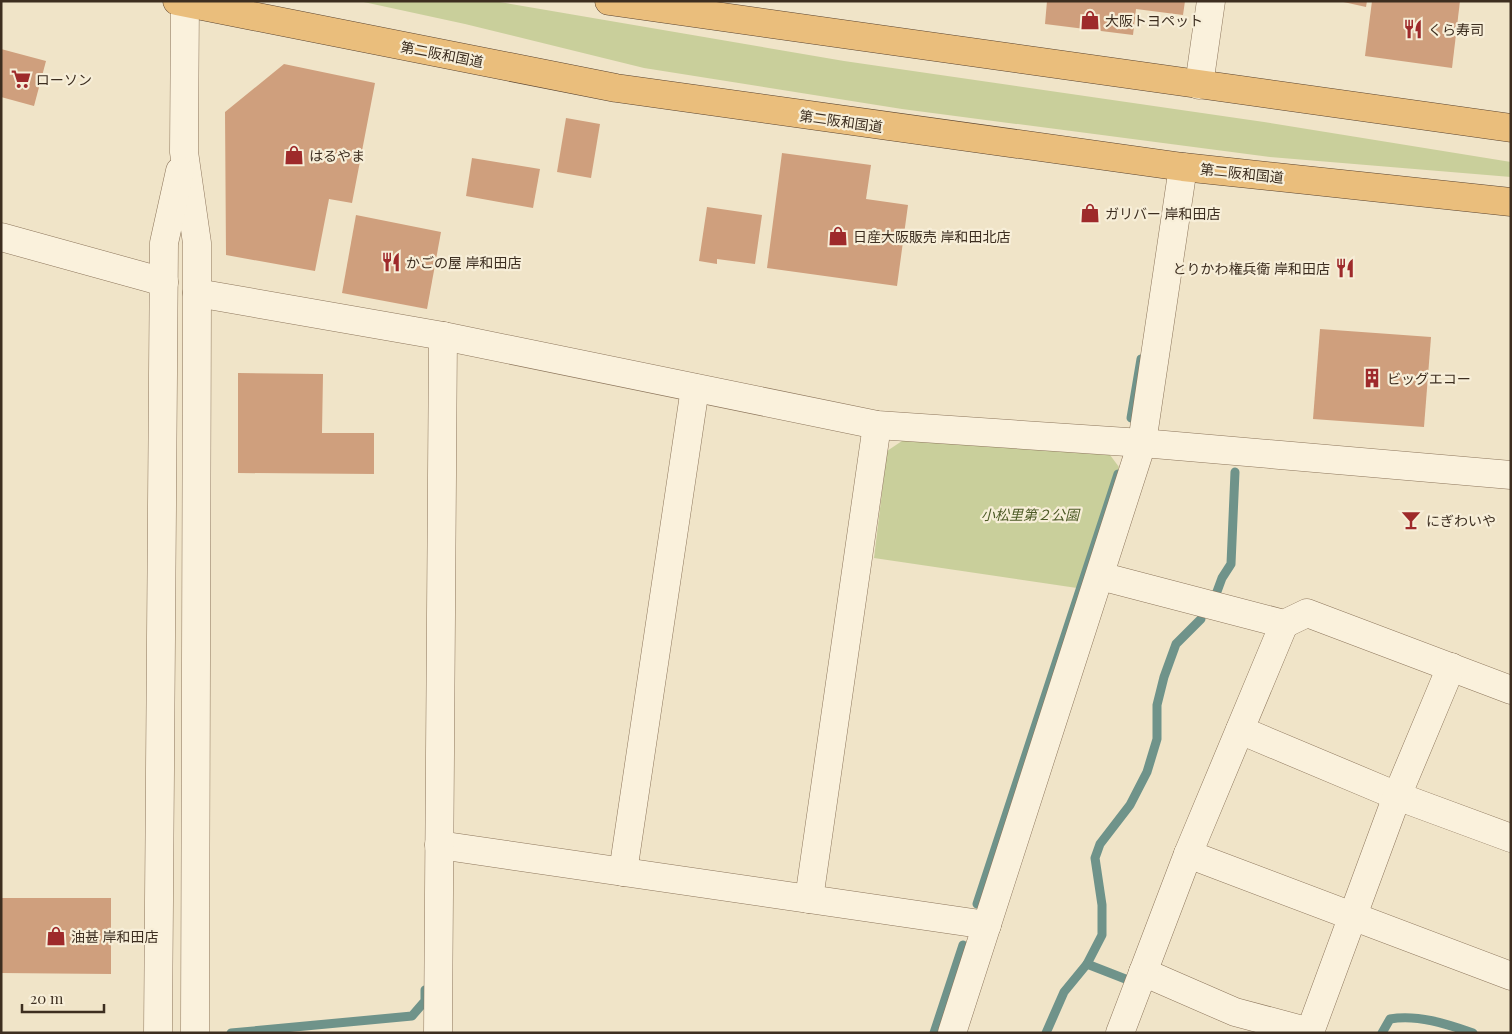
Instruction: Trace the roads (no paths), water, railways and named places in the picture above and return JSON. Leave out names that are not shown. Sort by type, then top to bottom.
[{"type":"highway","points":[[609,1],[1511,128]]},
{"type":"highway","name":"第二阪和国道","points":[[182,2],[616,88],[1183,167],[1511,202]]},
{"type":"street","points":[[1199,85],[1212,1]]},
{"type":"street","points":[[182,2],[184,152],[197,243],[198,293],[195,1033]]},
{"type":"street","points":[[158,1033],[164,243],[184,152]]},
{"type":"street","points":[[952,1033],[1142,443],[1183,167]]},
{"type":"street","points":[[1,237],[164,282]]},
{"type":"street","points":[[198,293],[443,336],[878,425],[1142,443],[1511,475]]},
{"type":"street","points":[[435,1032],[439,845],[443,336]]},
{"type":"street","points":[[623,872],[695,388]]},
{"type":"street","points":[[809,899],[878,425]]},
{"type":"street","points":[[1100,576],[1284,624],[1307,613],[1511,690]]},
{"type":"street","points":[[1120,1033],[1188,854],[1284,624]]},
{"type":"street","points":[[1143,972],[1230,1022],[1310,1032],[1396,796],[1451,667]]},
{"type":"street","points":[[1240,730],[1396,796],[1511,838]]},
{"type":"street","points":[[439,845],[987,925]]},
{"type":"street","points":[[1188,854],[1511,976]]},
{"type":"waterway","points":[[1131,418],[1141,359]]},
{"type":"waterway","points":[[1215,597],[1222,578],[1231,564],[1235,472]]},
{"type":"waterway","points":[[977,904],[1118,474]]},
{"type":"waterway","points":[[1046,1033],[1064,992],[1087,964],[1102,935],[1102,905],[1095,858],[1100,844],[1130,805],[1147,772],[1157,739],[1157,705],[1164,677],[1176,644],[1201,619]]},
{"type":"waterway","points":[[934,1033],[963,945]]},
{"type":"waterway","points":[[1087,964],[1128,980]]},
{"type":"waterway","points":[[231,1033],[412,1016],[425,1001],[425,990]]},
{"type":"waterway","points":[[1382,1033],[1390,1019],[1400,1018],[1432,1021],[1473,1033]]},
{"type":"place","name":"大阪トヨペット","points":[[1090,20]]},
{"type":"place","name":"くら寿司","points":[[1413,29]]},
{"type":"place","name":"ローソン","points":[[21,79]]},
{"type":"place","name":"はるやま","points":[[294,155]]},
{"type":"place","name":"ガリバー 岸和田店","points":[[1090,213]]},
{"type":"place","name":"日産大阪販売 岸和田北店","points":[[838,236]]},
{"type":"place","name":"かごの屋 岸和田店","points":[[391,262]]},
{"type":"place","name":"とりかわ権兵衛 岸和田店","points":[[1345,268]]},
{"type":"place","name":"ビッグエコー","points":[[1372,378]]},
{"type":"place","name":"にぎわいや","points":[[1411,520]]},
{"type":"place","name":"油甚 岸和田店","points":[[56,936]]},
{"type":"park label","name":"小松里第２公園","points":[[1030,514]]}]
